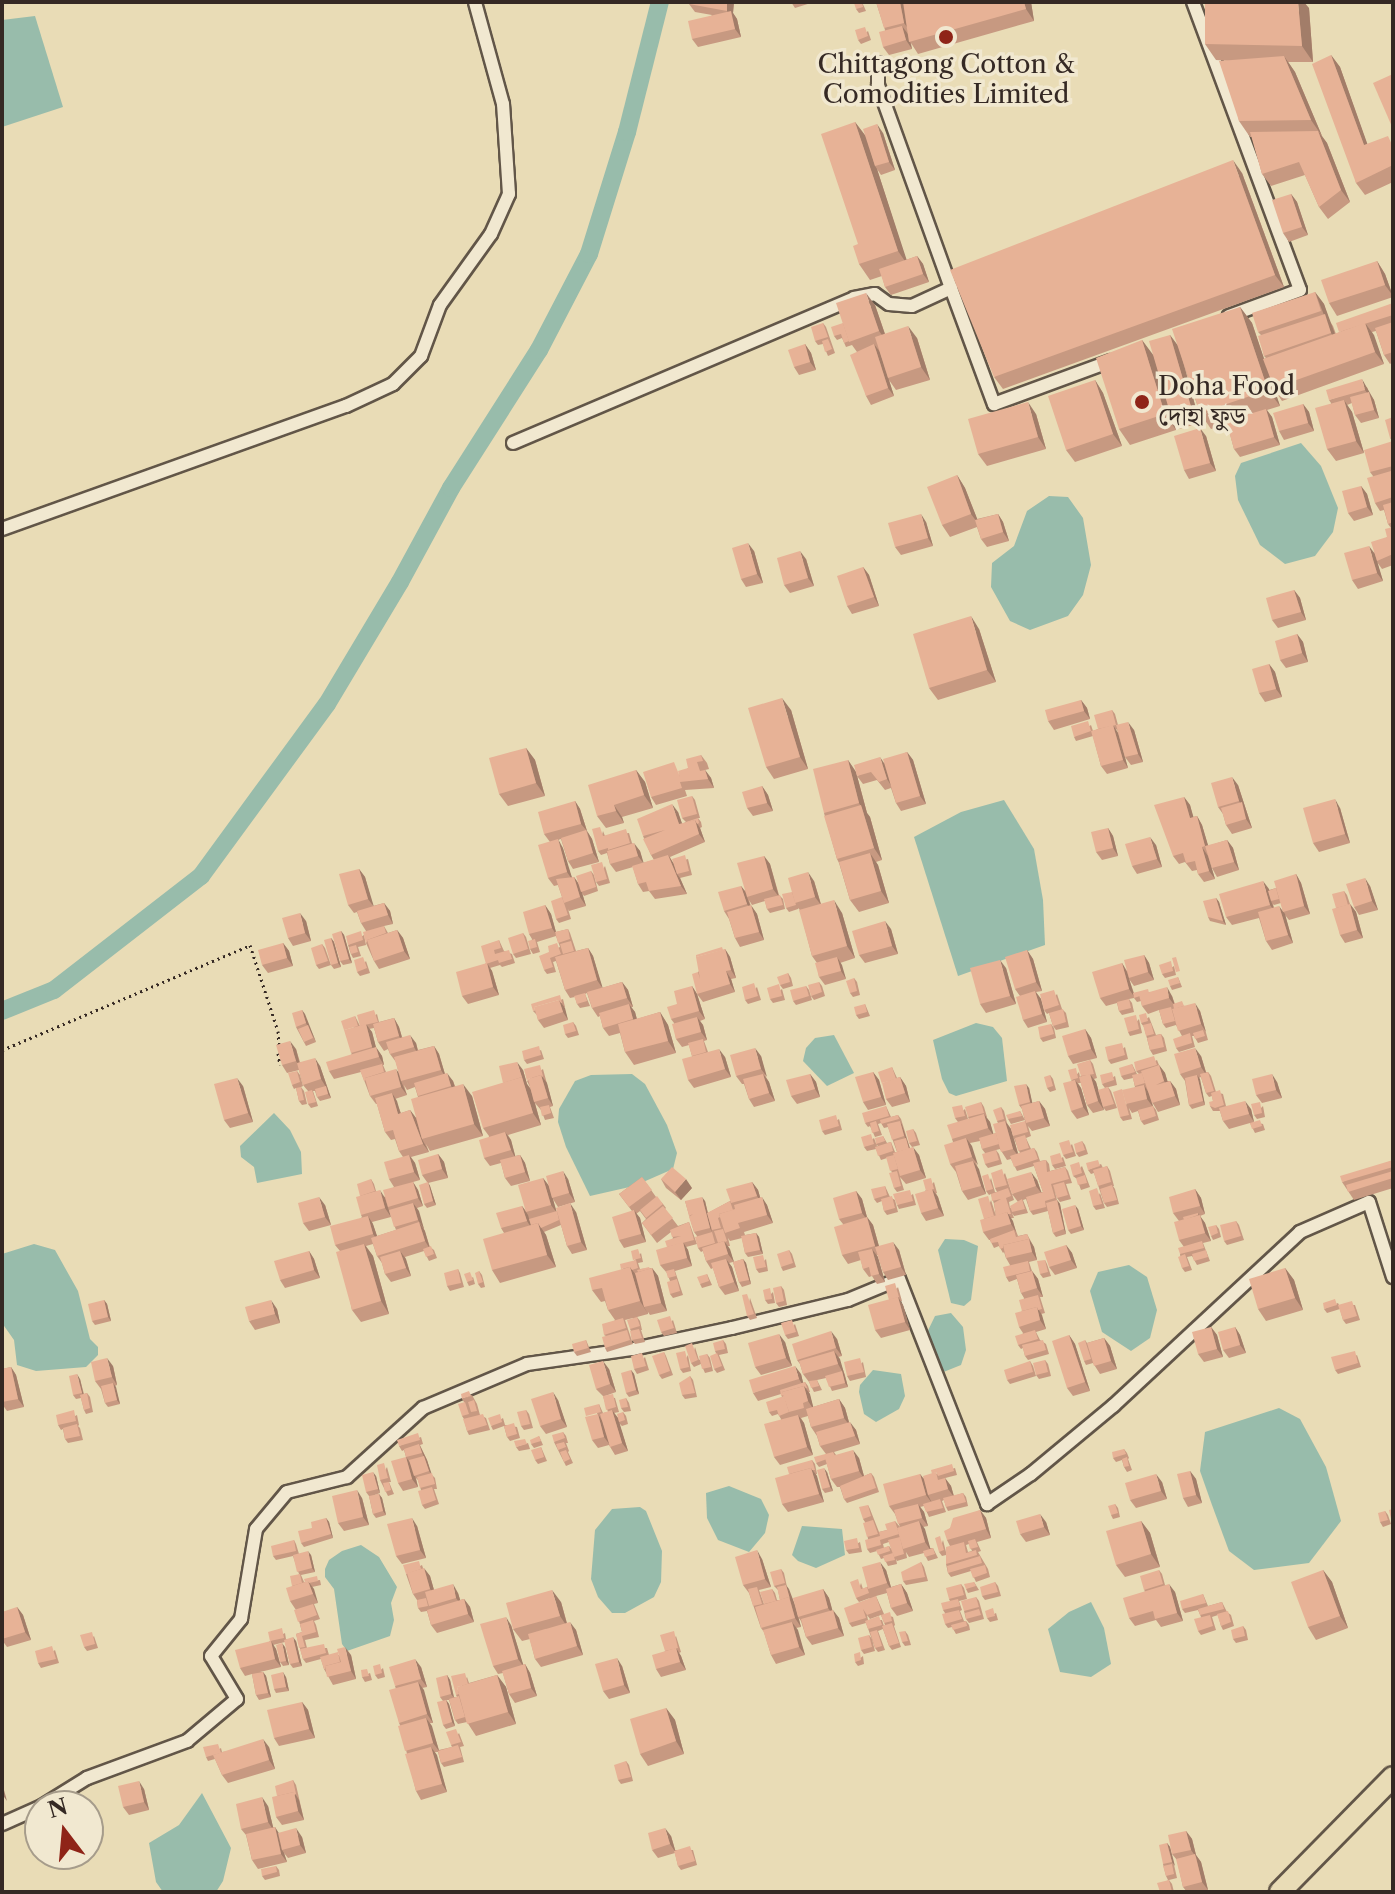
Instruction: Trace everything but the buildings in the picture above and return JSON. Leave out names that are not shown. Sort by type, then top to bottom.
[{"type":"main road","points":[[1280,1892],[1393,1777]]},
{"type":"street","points":[[2,529],[346,406],[393,384],[421,356],[440,305],[491,234],[509,194],[503,104],[475,2]]},
{"type":"street","points":[[1193,2],[1300,290],[1216,321]]},
{"type":"street","points":[[878,63],[878,85],[994,404],[1121,357]]},
{"type":"street","points":[[513,443],[854,298],[875,294],[889,304],[912,306],[951,288]]},
{"type":"street","points":[[68,1790],[87,1778],[187,1741],[237,1699],[211,1656],[241,1619],[256,1529],[287,1492],[347,1477],[423,1408],[527,1364],[633,1349],[732,1328],[848,1300],[899,1279],[987,1504],[1031,1474],[1113,1406],[1300,1232],[1369,1202],[1393,1277]]},
{"type":"street","points":[[2,1824],[24,1814]]},
{"type":"path","points":[[2,1050],[250,945],[278,1031],[280,1065]]},
{"type":"shaded area","points":[[35,16],[63,107],[2,127],[2,20]]},
{"type":"shaded area","points":[[1301,443],[1321,466],[1338,508],[1333,532],[1315,556],[1285,564],[1260,545],[1238,500],[1235,476],[1241,463]]},
{"type":"shaded area","points":[[1049,496],[1068,497],[1083,518],[1091,565],[1083,595],[1068,616],[1030,630],[1010,621],[991,587],[992,563],[1014,546],[1027,511]]},
{"type":"shaded area","points":[[1004,800],[1034,849],[1043,900],[1045,945],[958,976],[914,837],[961,812]]},
{"type":"shaded area","points":[[976,1023],[993,1027],[1002,1038],[1007,1081],[956,1096],[949,1093],[942,1079],[933,1040]]},
{"type":"shaded area","points":[[834,1035],[854,1073],[827,1086],[803,1061],[806,1048],[815,1038]]},
{"type":"shaded area","points":[[632,1074],[645,1084],[667,1125],[677,1153],[673,1169],[634,1186],[590,1196],[566,1147],[558,1122],[559,1109],[575,1081],[591,1075]]},
{"type":"shaded area","points":[[274,1113],[290,1130],[301,1152],[302,1174],[257,1183],[254,1167],[241,1157],[240,1146]]},
{"type":"shaded area","points":[[945,1239],[964,1240],[978,1246],[971,1300],[964,1306],[951,1303],[938,1250]]},
{"type":"shaded area","points":[[34,1244],[55,1250],[78,1291],[90,1339],[98,1347],[98,1355],[86,1367],[36,1371],[17,1365],[14,1340],[2,1323],[2,1254]]},
{"type":"shaded area","points":[[1129,1265],[1147,1277],[1157,1310],[1150,1338],[1131,1351],[1102,1332],[1090,1291],[1098,1272]]},
{"type":"shaded area","points":[[951,1313],[963,1327],[966,1350],[961,1365],[941,1373],[933,1359],[921,1353],[921,1345],[935,1316]]},
{"type":"shaded area","points":[[873,1370],[901,1374],[905,1396],[899,1409],[876,1422],[864,1414],[859,1392],[860,1385]]},
{"type":"shaded area","points":[[1279,1408],[1300,1419],[1326,1467],[1341,1521],[1309,1563],[1254,1570],[1229,1551],[1212,1505],[1200,1471],[1205,1432]]},
{"type":"shaded area","points":[[729,1486],[761,1499],[769,1515],[765,1533],[749,1552],[718,1540],[707,1518],[706,1493]]},
{"type":"shaded area","points":[[640,1507],[646,1511],[662,1551],[661,1582],[654,1597],[625,1613],[612,1613],[598,1597],[591,1579],[595,1530],[612,1509]]},
{"type":"shaded area","points":[[802,1526],[842,1529],[845,1555],[816,1568],[798,1561],[792,1555]]},
{"type":"shaded area","points":[[361,1545],[379,1557],[397,1587],[391,1603],[394,1620],[390,1636],[347,1651],[342,1644],[334,1589],[325,1577],[325,1569],[329,1560],[342,1551]]},
{"type":"shaded area","points":[[1091,1602],[1104,1628],[1111,1664],[1091,1677],[1060,1672],[1048,1629],[1069,1612]]},
{"type":"shaded area","points":[[202,1793],[231,1848],[223,1881],[216,1892],[163,1892],[156,1882],[149,1843],[179,1825]]},
{"type":"waterway","points":[[2,1011],[54,990],[201,876],[327,704],[400,582],[451,488],[539,350],[589,254],[627,132],[660,2]]},
{"type":"place","name":"Chittagong Cotton & Comodities Limited","points":[[946,37]]},
{"type":"place","name":"Doha Food দোহা ফুড","points":[[1142,402]]}]
